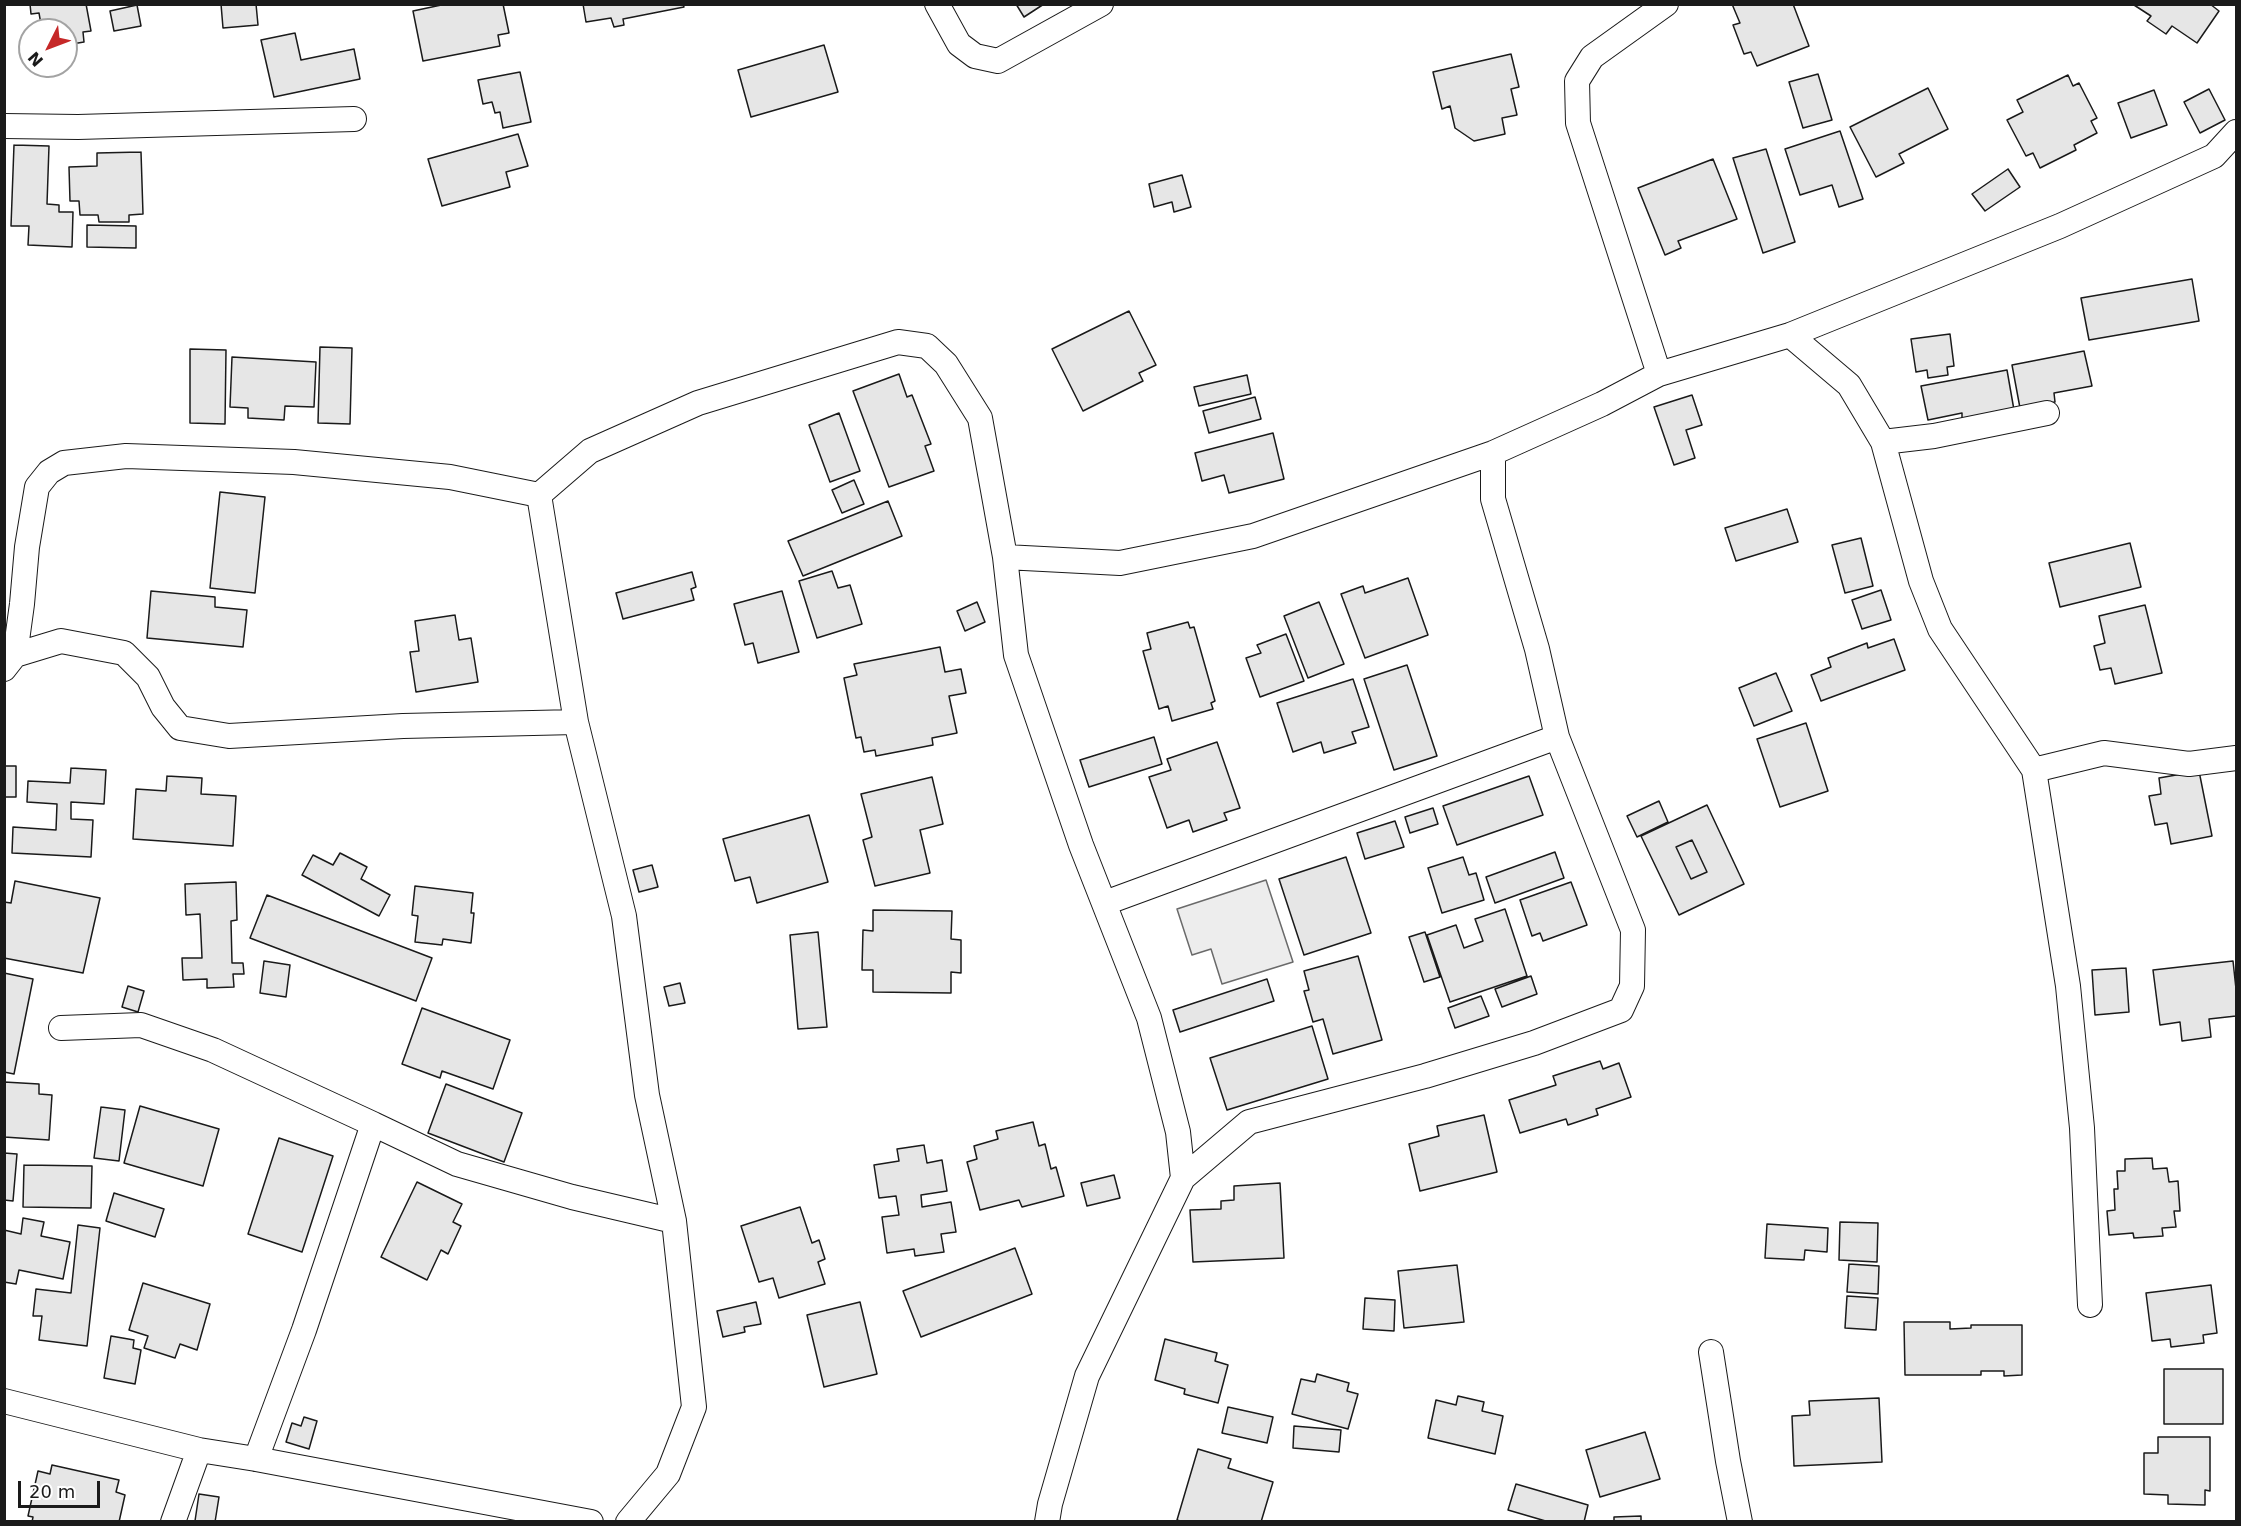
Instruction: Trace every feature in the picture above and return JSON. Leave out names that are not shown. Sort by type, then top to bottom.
[{"type":"street","points":[[937,4],[959,44],[975,56],[998,61],[1101,4]]},
{"type":"street","points":[[1659,374],[1578,123],[1577,81],[1592,57],[1666,4]]},
{"type":"street","points":[[4,126],[78,128],[354,119]]},
{"type":"street","points":[[1005,557],[1120,563],[1252,536],[1493,453],[1602,404],[1659,374],[1790,335],[2060,226],[2214,156],[2236,132]]},
{"type":"street","points":[[1790,335],[1849,385],[1883,442],[1921,581],[1940,629],[2034,770],[2068,986],[2082,1128],[2090,1305]]},
{"type":"street","points":[[539,495],[590,451],[698,403],[898,342],[927,346],[946,364],[980,418],[1005,557],[1016,655],[1081,845],[1149,1018],[1178,1132],[1183,1178]]},
{"type":"street","points":[[1883,442],[1934,436],[2047,413]]},
{"type":"street","points":[[1047,1521],[1087,1376],[1183,1178],[1249,1122],[1425,1076],[1534,1043],[1621,1010],[1632,986],[1633,930],[1557,737],[1537,649],[1493,500],[1493,453]]},
{"type":"street","points":[[10,662],[22,604],[27,547],[37,487],[49,472],[64,463],[126,456],[294,462],[450,477],[539,495]]},
{"type":"street","points":[[539,495],[576,722],[624,916],[647,1095],[674,1221],[694,1407],[668,1474],[628,1521]]},
{"type":"street","points":[[10,662],[61,641],[124,653],[148,677],[163,707],[180,728],[229,736],[403,726],[576,722]]},
{"type":"street","points":[[1105,903],[1557,737]]},
{"type":"street","points":[[2034,770],[2104,753],[2189,764],[2236,758]]},
{"type":"street","points":[[61,1028],[141,1025],[213,1050],[457,1164],[572,1197],[674,1221]]},
{"type":"street","points":[[256,1459],[304,1330],[373,1124]]},
{"type":"street","points":[[1711,1352],[1740,1521]]},
{"type":"street","points":[[4,1401],[199,1450],[591,1521]]},
{"type":"street","points":[[173,1521],[199,1450]]},
{"type":"shaded area","points":[[1266,880],[1293,962],[1222,984],[1211,949],[1192,955],[1177,909]]},
{"type":"building","points":[[30,4],[86,4],[91,31],[83,32],[84,42],[78,43],[78,18],[40,18],[39,13],[31,14]]},
{"type":"building","points":[[221,4],[256,4],[258,25],[223,28]]},
{"type":"building","points":[[446,4],[503,4],[509,33],[498,35],[500,46],[423,61],[413,11]]},
{"type":"building","points":[[583,4],[683,4],[684,7],[623,19],[624,25],[614,27],[611,18],[586,22]]},
{"type":"building","points":[[1016,4],[1044,4],[1024,17]]},
{"type":"building","points":[[1732,4],[1793,4],[1809,46],[1757,66],[1751,52],[1744,54],[1733,25],[1740,23]]},
{"type":"building","points":[[2210,4],[2219,11],[2197,43],[2172,26],[2166,34],[2147,21],[2151,16],[2134,5]]},
{"type":"building","points":[[137,5],[141,26],[114,31],[110,11]]},
{"type":"building","points":[[295,33],[301,60],[354,49],[360,79],[274,97],[261,40]]},
{"type":"building","points":[[824,45],[838,92],[751,117],[738,70]]},
{"type":"building","points":[[1511,54],[1519,87],[1511,89],[1517,115],[1502,118],[1505,134],[1474,141],[1455,128],[1450,106],[1442,109],[1433,72]]},
{"type":"building","points":[[520,72],[531,122],[503,128],[500,112],[495,113],[492,102],[483,104],[478,80]]},
{"type":"building","points":[[1818,74],[1832,120],[1803,128],[1789,82]]},
{"type":"building","points":[[2068,75],[2073,86],[2079,83],[2097,118],[2091,121],[2097,133],[2074,145],[2076,150],[2040,168],[2033,153],[2026,156],[2007,120],[2023,112],[2017,100]]},
{"type":"building","points":[[1928,88],[1948,129],[1899,154],[1904,163],[1876,177],[1850,127]]},
{"type":"building","points":[[2209,89],[2225,120],[2200,133],[2184,102]]},
{"type":"building","points":[[2154,90],[2167,125],[2131,138],[2118,103]]},
{"type":"building","points":[[1840,131],[1863,199],[1839,207],[1832,185],[1800,195],[1785,149]]},
{"type":"building","points":[[518,134],[528,166],[506,172],[510,187],[442,206],[428,159]]},
{"type":"building","points":[[14,145],[49,146],[47,204],[59,205],[59,212],[73,212],[72,247],[28,245],[29,226],[11,226]]},
{"type":"building","points":[[1766,149],[1795,242],[1763,253],[1733,158]]},
{"type":"building","points":[[141,152],[143,214],[129,215],[129,222],[99,222],[98,215],[80,215],[79,201],[70,201],[69,167],[97,166],[97,153]]},
{"type":"building","points":[[1713,159],[1737,219],[1678,241],[1681,248],[1665,255],[1638,188]]},
{"type":"building","points":[[2008,169],[2020,187],[1985,211],[1972,194]]},
{"type":"building","points":[[1182,175],[1191,207],[1174,212],[1172,202],[1154,207],[1149,184]]},
{"type":"building","points":[[87,225],[136,226],[136,248],[87,247]]},
{"type":"building","points":[[2192,279],[2199,321],[2089,340],[2081,298]]},
{"type":"building","points":[[1129,311],[1156,365],[1139,373],[1143,381],[1083,411],[1052,349]]},
{"type":"building","points":[[1950,334],[1954,366],[1947,367],[1948,375],[1928,378],[1927,370],[1916,372],[1911,339]]},
{"type":"building","points":[[320,347],[352,348],[350,424],[318,423]]},
{"type":"building","points":[[190,349],[226,350],[225,424],[190,423]]},
{"type":"building","points":[[2084,351],[2092,386],[2054,393],[2055,402],[2020,408],[2012,365]]},
{"type":"building","points":[[232,357],[316,362],[314,407],[285,406],[284,420],[248,418],[248,408],[230,407]]},
{"type":"building","points":[[2007,370],[2014,410],[1962,419],[1962,413],[1928,420],[1921,386]]},
{"type":"building","points":[[899,374],[907,397],[912,395],[931,444],[925,446],[934,471],[889,487],[853,391]]},
{"type":"building","points":[[1247,375],[1251,394],[1199,406],[1194,387]]},
{"type":"building","points":[[1692,395],[1702,425],[1686,430],[1695,458],[1674,465],[1654,407]]},
{"type":"building","points":[[1255,397],[1261,419],[1209,433],[1203,411]]},
{"type":"building","points":[[839,413],[860,471],[830,482],[809,425]]},
{"type":"building","points":[[1273,433],[1284,479],[1229,493],[1224,475],[1202,481],[1195,453]]},
{"type":"building","points":[[854,480],[864,504],[842,513],[832,490]]},
{"type":"building","points":[[220,492],[265,497],[255,593],[210,588]]},
{"type":"building","points":[[888,501],[902,536],[803,576],[788,541]]},
{"type":"building","points":[[1787,509],[1798,542],[1736,561],[1725,528]]},
{"type":"building","points":[[1861,538],[1873,586],[1845,593],[1832,545]]},
{"type":"building","points":[[2130,543],[2141,587],[2060,607],[2049,563]]},
{"type":"building","points":[[832,571],[838,588],[850,585],[862,624],[817,638],[799,581]]},
{"type":"building","points":[[692,572],[696,587],[691,589],[694,600],[623,619],[616,593]]},
{"type":"building","points":[[1408,578],[1428,635],[1365,658],[1341,594],[1363,586],[1365,593]]},
{"type":"building","points":[[1881,590],[1891,620],[1862,629],[1852,600]]},
{"type":"building","points":[[151,591],[215,597],[215,607],[247,610],[243,647],[147,638]]},
{"type":"building","points":[[782,591],[799,652],[758,663],[753,643],[745,645],[734,604]]},
{"type":"building","points":[[977,602],[985,622],[965,631],[957,611]]},
{"type":"building","points":[[1319,602],[1344,664],[1308,678],[1284,616]]},
{"type":"building","points":[[2145,605],[2162,673],[2115,684],[2111,668],[2100,670],[2094,646],[2105,643],[2099,616]]},
{"type":"building","points":[[455,615],[459,640],[471,638],[478,682],[416,692],[410,652],[419,651],[415,621]]},
{"type":"building","points":[[1188,622],[1190,628],[1194,627],[1215,701],[1211,703],[1213,709],[1172,721],[1168,706],[1159,709],[1143,651],[1151,649],[1147,633]]},
{"type":"building","points":[[1286,634],[1304,681],[1260,697],[1246,658],[1261,653],[1257,645]]},
{"type":"building","points":[[1894,639],[1905,670],[1821,701],[1811,675],[1831,667],[1828,658],[1867,643],[1868,648]]},
{"type":"building","points":[[940,647],[945,672],[961,669],[966,693],[949,696],[957,733],[932,738],[933,745],[876,756],[875,750],[864,752],[861,737],[856,738],[844,678],[857,675],[854,664]]},
{"type":"building","points":[[1407,665],[1437,756],[1394,770],[1364,679]]},
{"type":"building","points":[[1776,673],[1792,711],[1754,726],[1739,688]]},
{"type":"building","points":[[1353,679],[1369,727],[1352,732],[1356,743],[1324,753],[1321,742],[1293,752],[1277,703]]},
{"type":"building","points":[[1806,723],[1828,791],[1780,807],[1757,739]]},
{"type":"building","points":[[1154,737],[1162,764],[1089,787],[1080,760]]},
{"type":"building","points":[[1217,742],[1240,808],[1224,813],[1227,820],[1193,832],[1189,820],[1167,828],[1149,777],[1171,770],[1167,759]]},
{"type":"building","points":[[4,766],[16,766],[16,797],[4,797]]},
{"type":"building","points":[[71,768],[106,770],[104,804],[71,802],[71,819],[93,820],[91,857],[12,853],[13,827],[56,830],[57,804],[27,802],[28,781],[70,783]]},
{"type":"building","points":[[2199,771],[2212,836],[2171,844],[2167,823],[2155,825],[2149,796],[2161,794],[2159,778]]},
{"type":"building","points":[[167,776],[202,778],[201,794],[236,796],[233,846],[133,839],[136,789],[166,791]]},
{"type":"building","points":[[1529,776],[1543,815],[1457,845],[1443,806]]},
{"type":"building","points":[[932,777],[943,824],[920,830],[930,873],[875,886],[863,840],[872,837],[861,794]]},
{"type":"building","points":[[1659,801],[1668,822],[1637,837],[1627,816]]},
{"type":"building","points":[[1707,805],[1744,884],[1679,915],[1641,836]],"holes":[[[1692,840],[1707,872],[1691,879],[1676,847]]]},
{"type":"building","points":[[1433,808],[1438,824],[1410,833],[1405,817]]},
{"type":"building","points":[[809,815],[828,882],[757,903],[750,877],[735,881],[723,839]]},
{"type":"building","points":[[1395,821],[1404,847],[1365,859],[1357,833]]},
{"type":"building","points":[[1692,840],[1707,872],[1691,879],[1676,847]]},
{"type":"building","points":[[1555,852],[1564,878],[1495,903],[1486,877]]},
{"type":"building","points":[[340,853],[367,867],[361,879],[390,895],[379,916],[302,875],[313,855],[333,865]]},
{"type":"building","points":[[1346,857],[1371,933],[1304,955],[1279,879]]},
{"type":"building","points":[[1463,857],[1469,875],[1476,873],[1484,900],[1442,913],[1428,868]]},
{"type":"building","points":[[652,865],[658,887],[639,892],[633,870]]},
{"type":"building","points":[[15,881],[100,898],[83,973],[4,958],[4,902],[11,903]]},
{"type":"building","points":[[236,882],[237,920],[231,921],[232,963],[243,963],[244,974],[233,974],[234,987],[207,988],[207,979],[183,980],[182,958],[202,958],[200,914],[186,915],[185,884]]},
{"type":"building","points":[[1571,882],[1587,925],[1543,941],[1540,933],[1532,936],[1520,900]]},
{"type":"building","points":[[415,886],[473,893],[471,943],[443,939],[442,945],[415,942],[418,916],[412,915]]},
{"type":"building","points":[[267,895],[432,958],[416,1001],[250,938]]},
{"type":"building","points":[[1505,909],[1527,976],[1450,1002],[1427,935],[1456,925],[1464,948],[1483,941],[1475,919]]},
{"type":"building","points":[[873,910],[952,911],[951,939],[961,940],[961,973],[951,972],[951,993],[873,992],[873,970],[862,970],[863,930],[873,931]]},
{"type":"building","points":[[818,932],[827,1027],[798,1029],[790,935]]},
{"type":"building","points":[[1425,932],[1440,977],[1424,982],[1409,937]]},
{"type":"building","points":[[1358,956],[1382,1040],[1333,1054],[1323,1019],[1313,1022],[1304,991],[1309,990],[1304,971]]},
{"type":"building","points":[[264,961],[290,965],[286,997],[260,993]]},
{"type":"building","points":[[2233,961],[2236,1016],[2209,1019],[2211,1037],[2182,1041],[2180,1022],[2160,1025],[2153,970]]},
{"type":"building","points":[[2126,968],[2129,1012],[2095,1015],[2092,970]]},
{"type":"building","points":[[4,973],[33,979],[14,1074],[4,1072]]},
{"type":"building","points":[[1531,976],[1537,994],[1502,1007],[1495,989]]},
{"type":"building","points":[[1267,979],[1274,1001],[1180,1032],[1173,1010]]},
{"type":"building","points":[[680,983],[685,1003],[669,1006],[664,987]]},
{"type":"building","points":[[128,986],[144,991],[138,1012],[122,1007]]},
{"type":"building","points":[[1481,996],[1489,1016],[1455,1028],[1448,1008]]},
{"type":"building","points":[[422,1008],[510,1040],[493,1089],[442,1071],[440,1078],[402,1064]]},
{"type":"building","points":[[1312,1026],[1328,1079],[1227,1110],[1210,1058]]},
{"type":"building","points":[[1600,1061],[1603,1069],[1619,1063],[1631,1097],[1596,1109],[1598,1115],[1568,1125],[1566,1119],[1520,1133],[1509,1100],[1556,1085],[1553,1076]]},
{"type":"building","points":[[4,1082],[39,1084],[39,1094],[52,1095],[49,1140],[4,1137]]},
{"type":"building","points":[[446,1084],[522,1113],[504,1162],[428,1133]]},
{"type":"building","points":[[140,1106],[219,1129],[203,1186],[124,1163]]},
{"type":"building","points":[[101,1107],[125,1110],[119,1161],[94,1158]]},
{"type":"building","points":[[1484,1115],[1497,1172],[1420,1191],[1409,1144],[1439,1136],[1437,1126]]},
{"type":"building","points":[[1033,1122],[1039,1146],[1045,1144],[1051,1169],[1056,1167],[1064,1196],[1022,1207],[1019,1200],[980,1210],[967,1162],[977,1159],[974,1146],[998,1139],[996,1131]]},
{"type":"building","points":[[279,1138],[333,1156],[302,1252],[248,1234]]},
{"type":"building","points":[[924,1145],[927,1163],[942,1160],[947,1191],[921,1195],[922,1207],[951,1202],[956,1232],[941,1234],[944,1252],[915,1256],[914,1249],[887,1253],[882,1217],[899,1215],[896,1196],[879,1198],[874,1165],[899,1161],[897,1149]]},
{"type":"building","points":[[4,1153],[17,1154],[13,1201],[4,1200]]},
{"type":"building","points":[[2152,1158],[2153,1169],[2167,1168],[2169,1182],[2178,1181],[2180,1211],[2174,1211],[2176,1227],[2162,1228],[2163,1236],[2134,1238],[2133,1233],[2109,1235],[2107,1211],[2115,1210],[2114,1189],[2118,1189],[2117,1171],[2125,1171],[2125,1159]]},
{"type":"building","points":[[24,1165],[92,1166],[91,1208],[23,1207]]},
{"type":"building","points":[[1114,1175],[1120,1198],[1087,1206],[1081,1183]]},
{"type":"building","points":[[417,1182],[462,1204],[453,1222],[461,1226],[448,1254],[441,1250],[427,1280],[381,1257]]},
{"type":"building","points":[[1280,1183],[1284,1258],[1193,1262],[1190,1210],[1221,1209],[1221,1201],[1234,1200],[1234,1186]]},
{"type":"building","points":[[114,1193],[164,1209],[155,1237],[106,1221]]},
{"type":"building","points":[[800,1207],[812,1243],[819,1240],[825,1259],[818,1262],[825,1284],[779,1298],[773,1278],[759,1282],[741,1226]]},
{"type":"building","points":[[23,1218],[44,1222],[41,1236],[70,1242],[63,1279],[19,1270],[16,1284],[4,1282],[4,1230],[21,1234]]},
{"type":"building","points":[[1840,1222],[1878,1223],[1877,1262],[1839,1260]]},
{"type":"building","points":[[1767,1224],[1828,1228],[1827,1252],[1805,1250],[1804,1260],[1765,1258]]},
{"type":"building","points":[[78,1225],[100,1228],[87,1346],[39,1340],[42,1316],[33,1316],[36,1289],[71,1293]]},
{"type":"building","points":[[1015,1248],[1032,1294],[921,1337],[903,1291]]},
{"type":"building","points":[[1849,1264],[1879,1266],[1878,1294],[1847,1292]]},
{"type":"building","points":[[1457,1265],[1464,1322],[1404,1328],[1398,1271]]},
{"type":"building","points":[[143,1283],[210,1304],[197,1350],[180,1344],[175,1358],[144,1348],[148,1336],[129,1330]]},
{"type":"building","points":[[2211,1285],[2217,1333],[2203,1335],[2204,1343],[2171,1347],[2170,1339],[2152,1341],[2146,1293]]},
{"type":"building","points":[[1847,1296],[1878,1298],[1876,1330],[1845,1328]]},
{"type":"building","points":[[1365,1298],[1395,1300],[1394,1331],[1363,1329]]},
{"type":"building","points":[[756,1302],[761,1324],[744,1327],[745,1332],[723,1337],[717,1311]]},
{"type":"building","points":[[860,1302],[877,1374],[824,1387],[807,1315]]},
{"type":"building","points":[[1904,1322],[1950,1322],[1950,1329],[1971,1328],[1971,1325],[2022,1325],[2022,1375],[2004,1376],[2004,1371],[1981,1371],[1981,1375],[1905,1375]]},
{"type":"building","points":[[111,1336],[134,1340],[133,1348],[141,1350],[135,1384],[104,1378]]},
{"type":"building","points":[[1165,1339],[1217,1353],[1215,1361],[1228,1365],[1218,1403],[1184,1394],[1185,1389],[1155,1380]]},
{"type":"building","points":[[2164,1369],[2223,1369],[2223,1424],[2164,1424]]},
{"type":"building","points":[[1317,1374],[1349,1383],[1347,1391],[1358,1394],[1348,1429],[1292,1414],[1301,1379],[1315,1382]]},
{"type":"building","points":[[1458,1396],[1484,1402],[1482,1411],[1503,1416],[1495,1454],[1428,1438],[1436,1400],[1456,1405]]},
{"type":"building","points":[[1879,1398],[1882,1462],[1794,1466],[1792,1416],[1810,1415],[1809,1401]]},
{"type":"building","points":[[1228,1407],[1273,1417],[1267,1443],[1222,1433]]},
{"type":"building","points":[[304,1417],[317,1421],[309,1449],[286,1442],[292,1423],[301,1426]]},
{"type":"building","points":[[1294,1426],[1341,1430],[1339,1452],[1293,1448]]},
{"type":"building","points":[[1645,1432],[1660,1479],[1600,1497],[1586,1450]]},
{"type":"building","points":[[2158,1437],[2210,1437],[2210,1491],[2205,1490],[2205,1505],[2168,1504],[2168,1495],[2144,1494],[2144,1453],[2158,1453]]},
{"type":"building","points":[[1198,1449],[1231,1459],[1228,1468],[1273,1482],[1261,1522],[1183,1522],[1177,1520]]},
{"type":"building","points":[[52,1465],[119,1480],[116,1492],[125,1495],[119,1522],[32,1522],[33,1517],[28,1516],[38,1471],[50,1474]]},
{"type":"building","points":[[1516,1484],[1588,1505],[1584,1522],[1549,1522],[1508,1510]]},
{"type":"building","points":[[199,1494],[219,1497],[215,1522],[195,1521]]},
{"type":"building","points":[[1641,1516],[1641,1522],[1614,1522],[1614,1517]]}]
